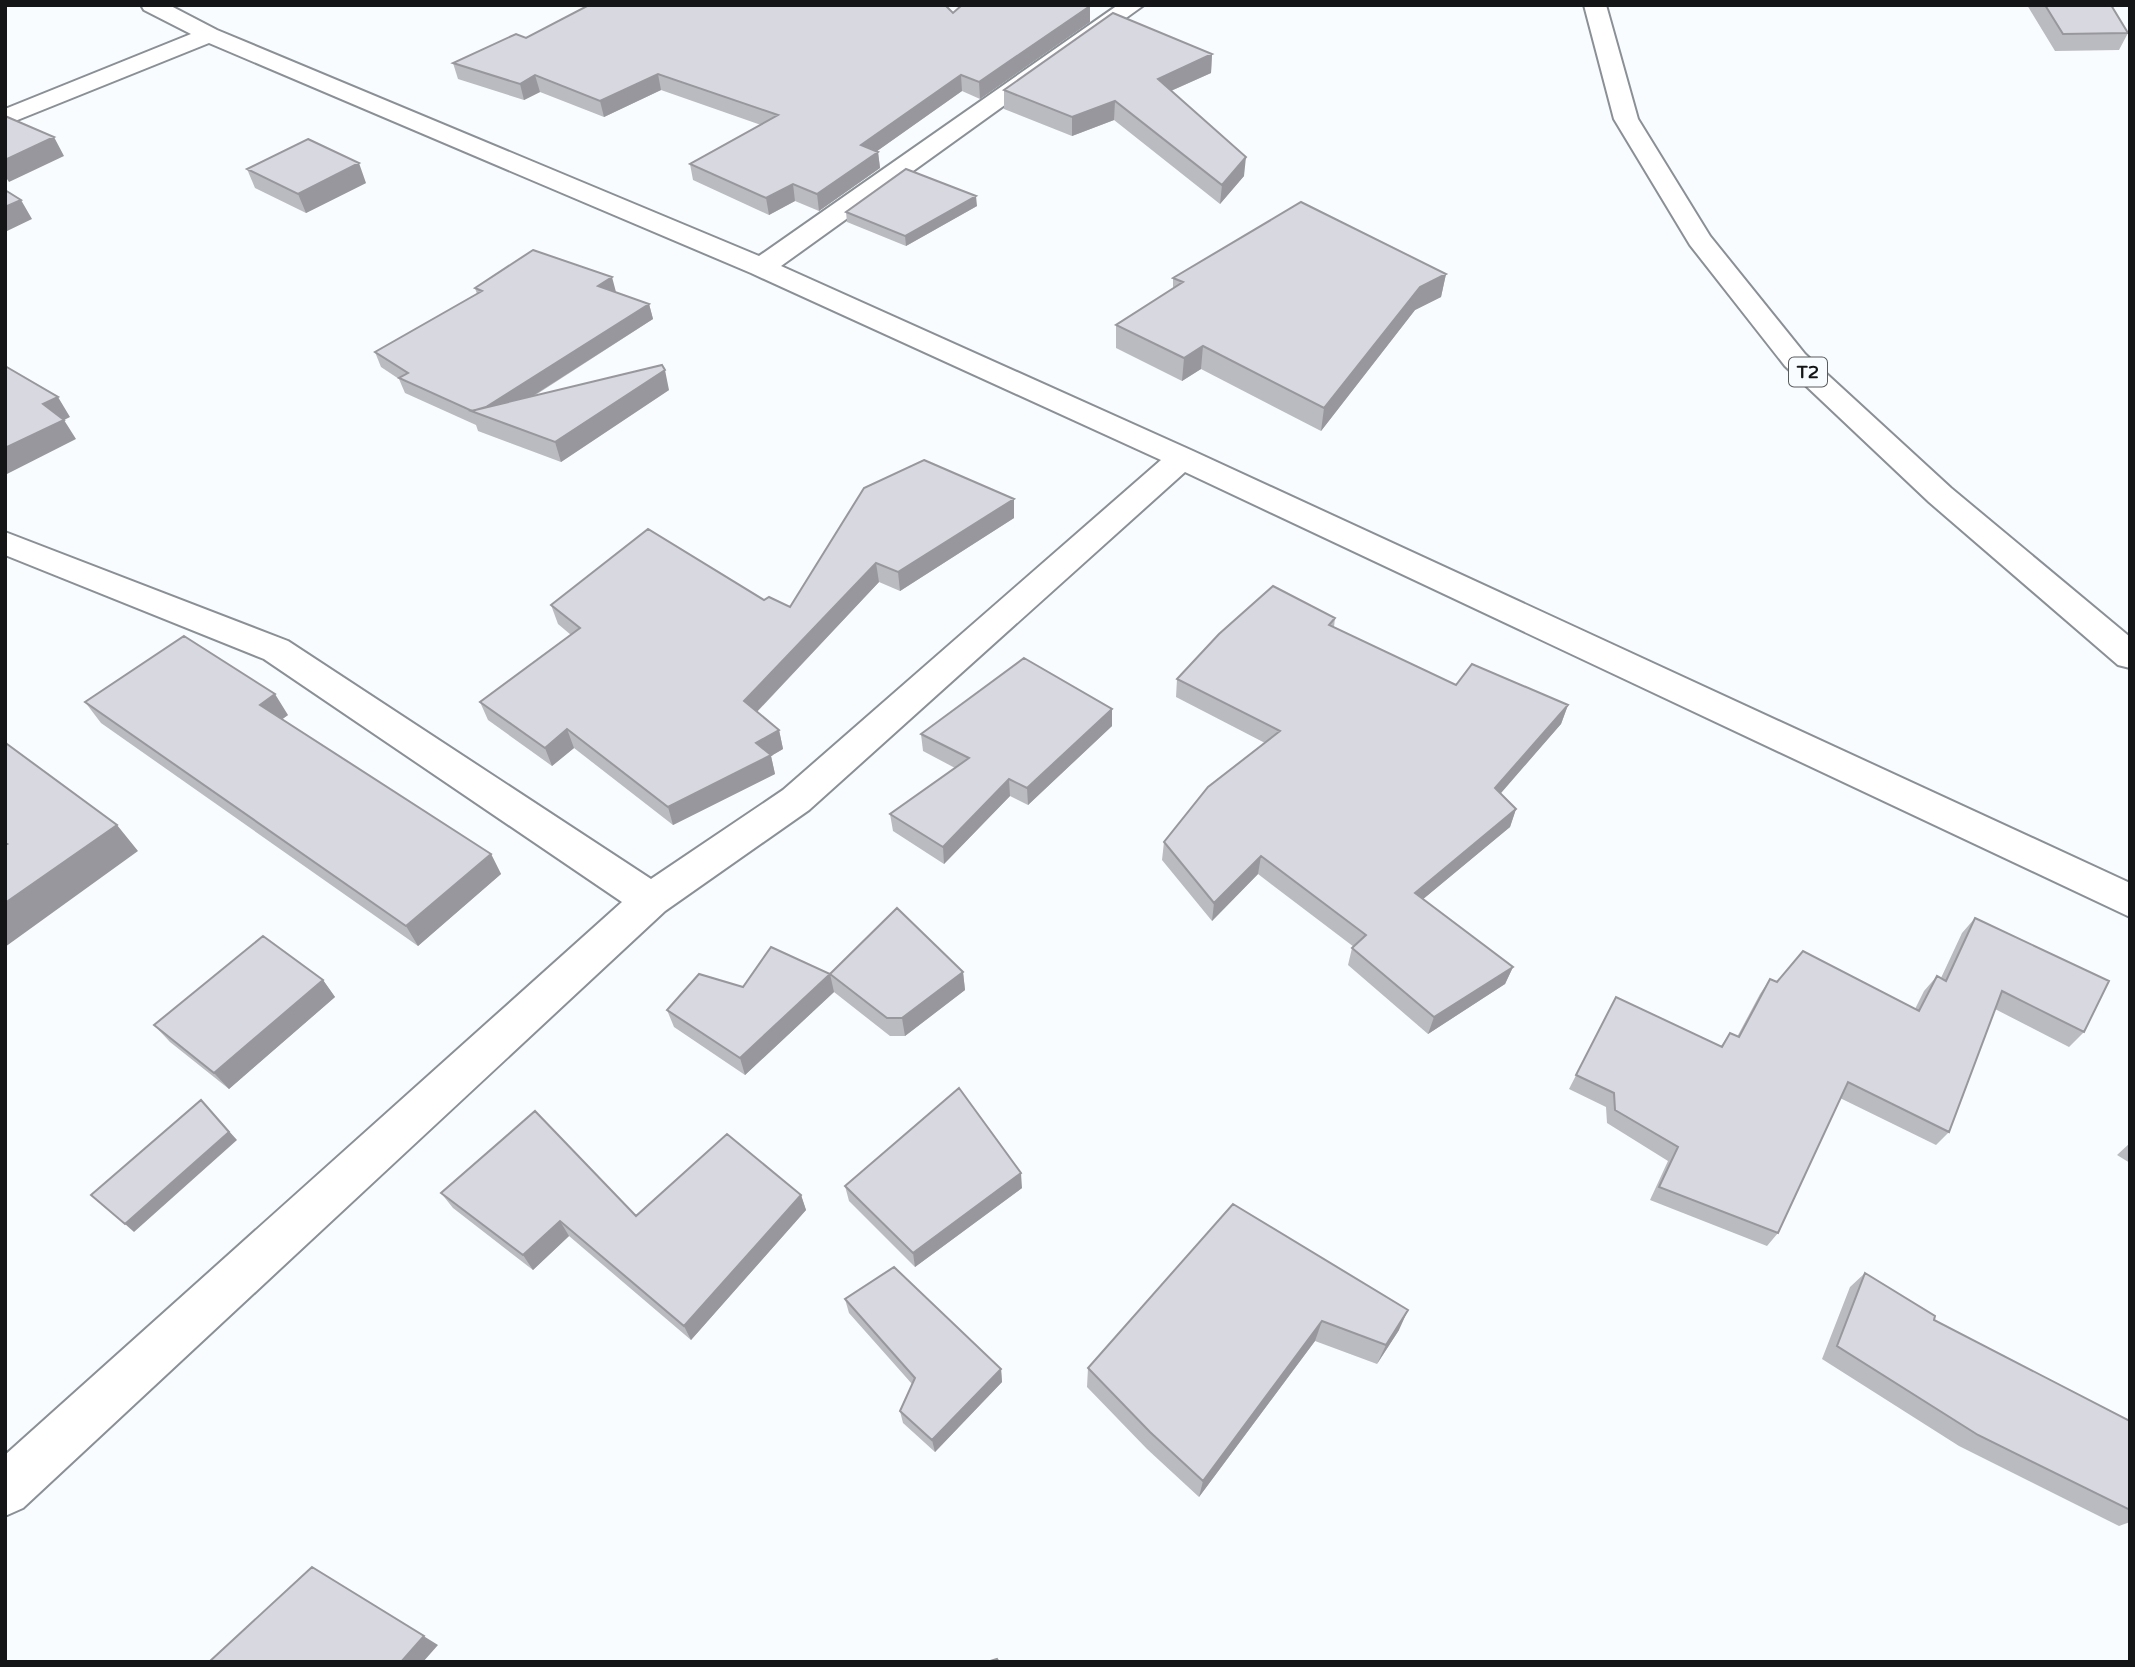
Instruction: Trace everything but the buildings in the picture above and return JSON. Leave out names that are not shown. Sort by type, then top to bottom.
[{"type":"main road","points":[[761,267],[1133,5]]},
{"type":"main road","name":"T2","points":[[1595,5],[1626,119],[1699,239],[1795,360],[1940,495],[2130,656]]},
{"type":"main road","points":[[168,8],[209,34],[761,267],[1182,458],[2130,901]]},
{"type":"main road","points":[[5,118],[209,34]]},
{"type":"main road","points":[[5,1490],[651,900],[796,800],[1182,458]]},
{"type":"main road","points":[[5,543],[276,650],[651,900]]}]
